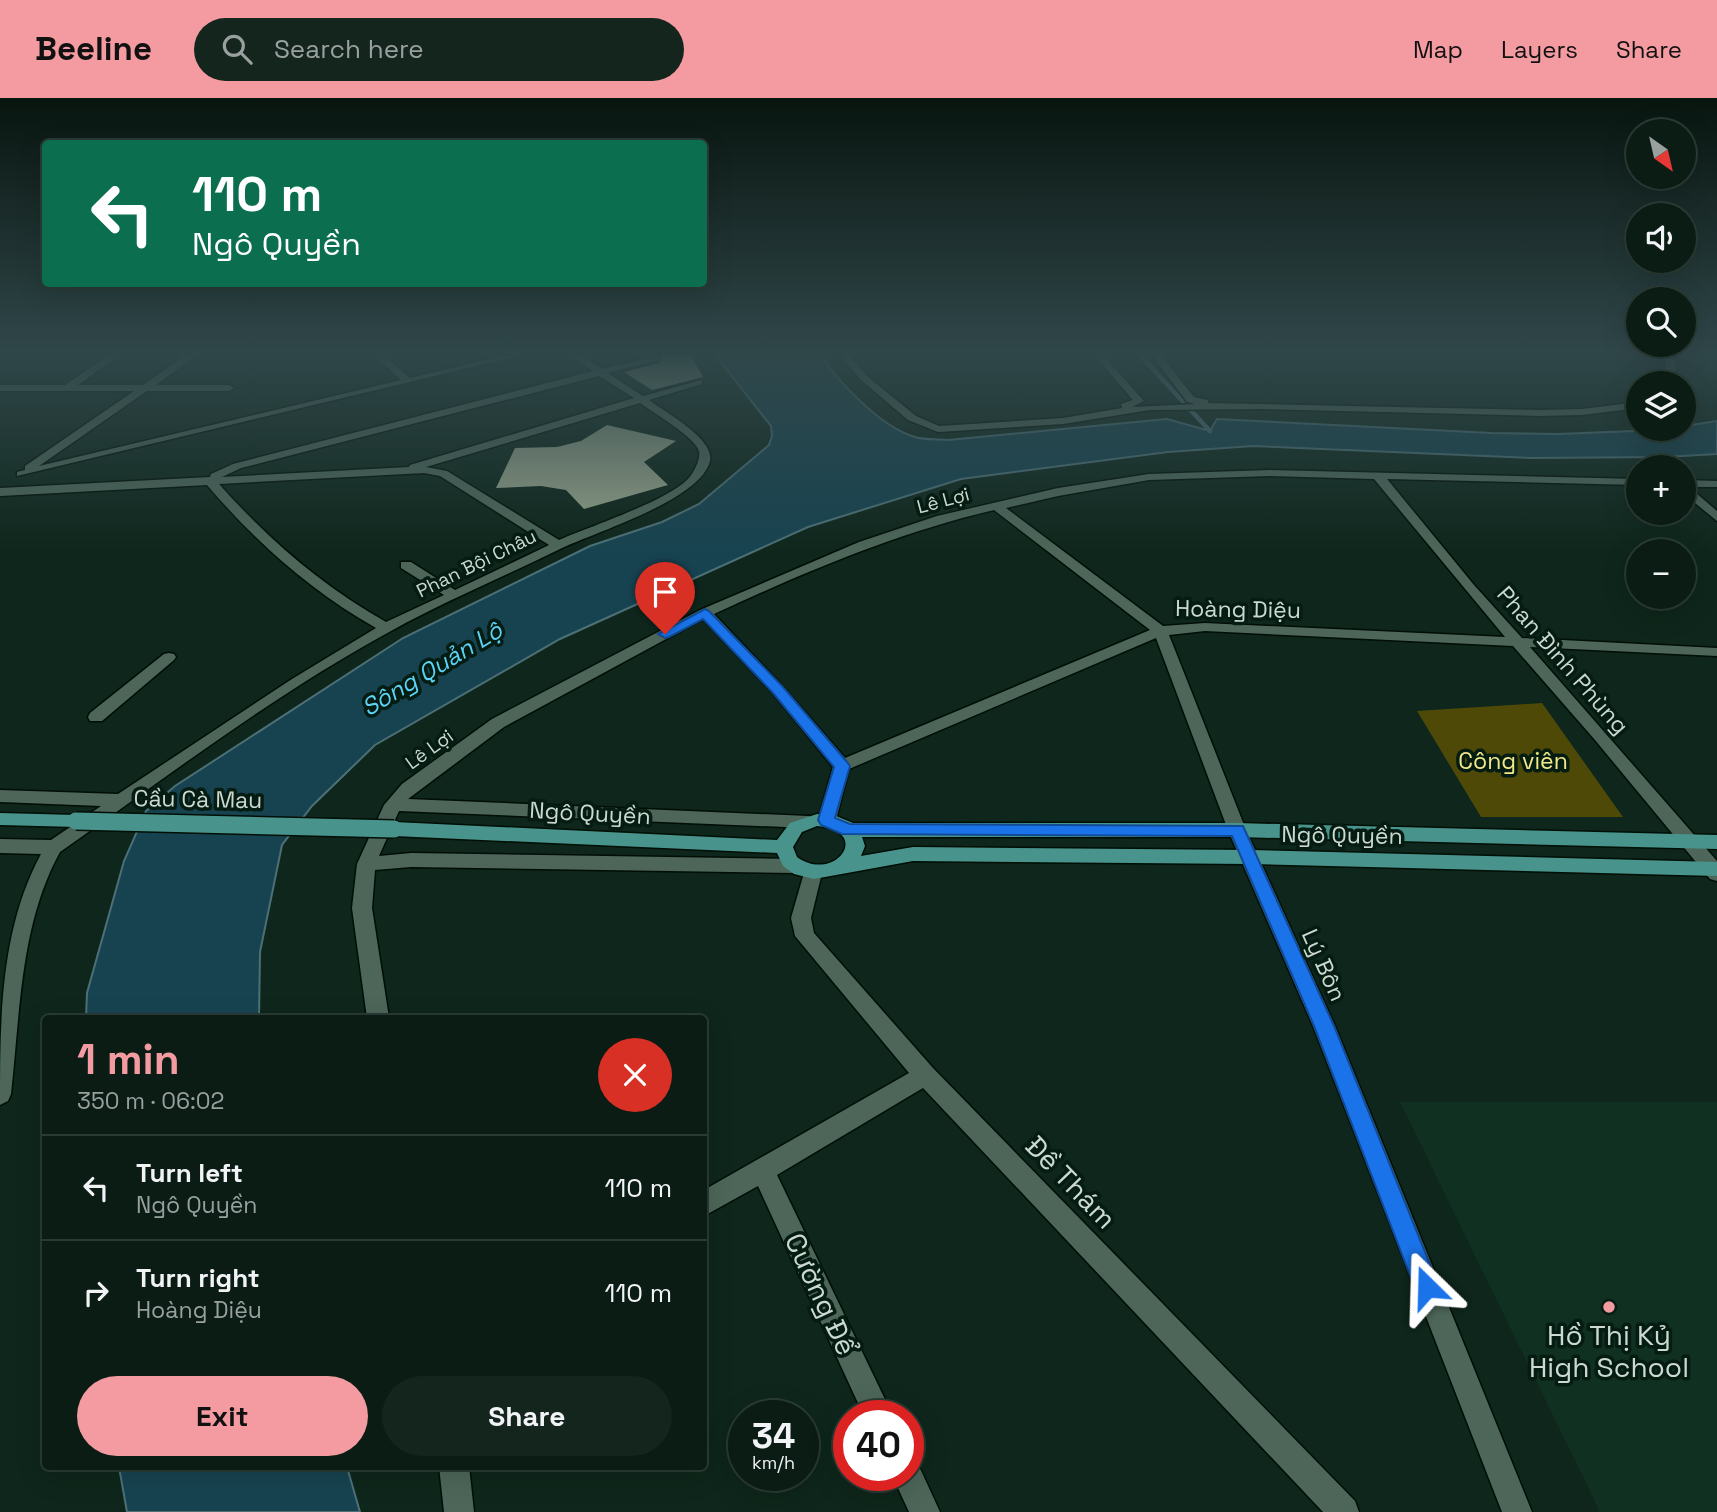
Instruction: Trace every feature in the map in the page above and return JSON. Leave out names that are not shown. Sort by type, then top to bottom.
[{"type":"main road","name":"Cầu Cà Mau","points":[[0,819],[394,829]]},
{"type":"main road","points":[[817,821],[848,830],[856,845],[854,853],[841,867],[804,869],[788,860],[784,847],[791,831],[817,821]]},
{"type":"main road","name":"Ngô Quyền","points":[[394,829],[784,847]]},
{"type":"main road","name":"Ngô Quyền","points":[[848,830],[1237,830],[1717,842]]},
{"type":"main road","name":"Ngô Quyền","points":[[841,867],[913,854],[1250,858],[1715,870]]},
{"type":"street","points":[[0,490],[97,421]]},
{"type":"street","points":[[21,474],[242,421]]},
{"type":"street","points":[[209,480],[237,466],[407,421]]},
{"type":"street","points":[[408,469],[565,421]]},
{"type":"street","name":"Phan Bội Châu","points":[[54,847],[118,800],[297,682],[386,628],[558,545],[673,495],[693,481],[704,461],[704,449],[695,438],[672,421]]},
{"type":"street","points":[[918,421],[929,427],[947,429],[1045,421]]},
{"type":"street","points":[[0,490],[408,469],[443,473],[558,545]]},
{"type":"street","name":"Lê Lợi","points":[[378,1015],[362,908],[366,864],[394,804],[408,788],[498,723],[705,613],[779,579],[863,544],[941,519],[1058,492],[1149,477],[1219,474],[1377,475],[1626,482]]},
{"type":"street","name":"Phan Đình Phùng","points":[[1377,475],[1430,542],[1715,870]]},
{"type":"street","points":[[209,480],[243,521],[299,572],[341,602],[386,628]]},
{"type":"street","points":[[1696,485],[1717,484]]},
{"type":"street","points":[[1696,497],[1717,517]]},
{"type":"street","points":[[996,506],[1160,631]]},
{"type":"street","points":[[406,565],[454,595]]},
{"type":"street","points":[[394,804],[817,821],[842,766],[778,690],[705,613]]},
{"type":"street","name":"Hoàng Diệu","points":[[842,766],[1160,631],[1205,627],[1516,640],[1717,652]]},
{"type":"street","name":"Lý Bôn","points":[[1160,631],[1237,830],[1324,1026],[1517,1512]]},
{"type":"street","points":[[96,717],[169,657]]},
{"type":"street","points":[[0,796],[118,800]]},
{"type":"street","points":[[0,846],[54,847],[38,875],[29,900],[15,968],[0,1094]]},
{"type":"street","points":[[366,864],[411,860],[804,869]]},
{"type":"street","name":"Đề Thám","points":[[804,869],[801,918],[804,936],[925,1075],[1344,1512]]},
{"type":"street","points":[[707,1201],[925,1075]]},
{"type":"street","name":"Cường Để","points":[[763,1171],[871,1400]]},
{"type":"street","points":[[454,1470],[459,1512]]},
{"type":"street","points":[[915,1491],[925,1512]]},
{"type":"shaded area","name":"Hồ Thị Kỷ High School","points":[[1400,1102],[1717,1102],[1717,1512],[1600,1512]]},
{"type":"green space","name":"Công viên","points":[[1542,703],[1623,817],[1481,817],[1417,711]]},
{"type":"water","name":"Sông Quản Lộ","points":[[767,421],[885,421],[915,437],[948,440],[1146,421],[1174,421],[1210,431],[1216,421],[1256,421],[1491,433],[1626,431],[1626,441],[1696,441],[1696,424],[1717,421],[1717,454],[1530,458],[1253,446],[1168,452],[961,479],[808,527],[560,639],[375,745],[312,806],[282,845],[260,952],[259,1015],[86,1015],[87,993],[124,861],[146,811],[175,786],[403,638],[590,546],[662,522],[699,504],[769,445],[771,426]]},
{"type":"water","points":[[120,1470],[348,1470],[360,1512],[127,1512]]},
{"type":"building","points":[[607,425],[676,441],[644,462],[668,485],[584,509],[566,490],[541,486],[496,488],[515,448],[557,447],[581,441]]},
{"type":"waterway","points":[[1201,421],[1210,431]]},
{"type":"place","name":"Hồ Thị Kỷ High School","points":[[1609,1307]]},
{"type":"route","points":[[665,634],[705,613],[778,690],[842,766],[827,820],[848,830],[1237,830],[1324,1026],[1427,1287]]}]
